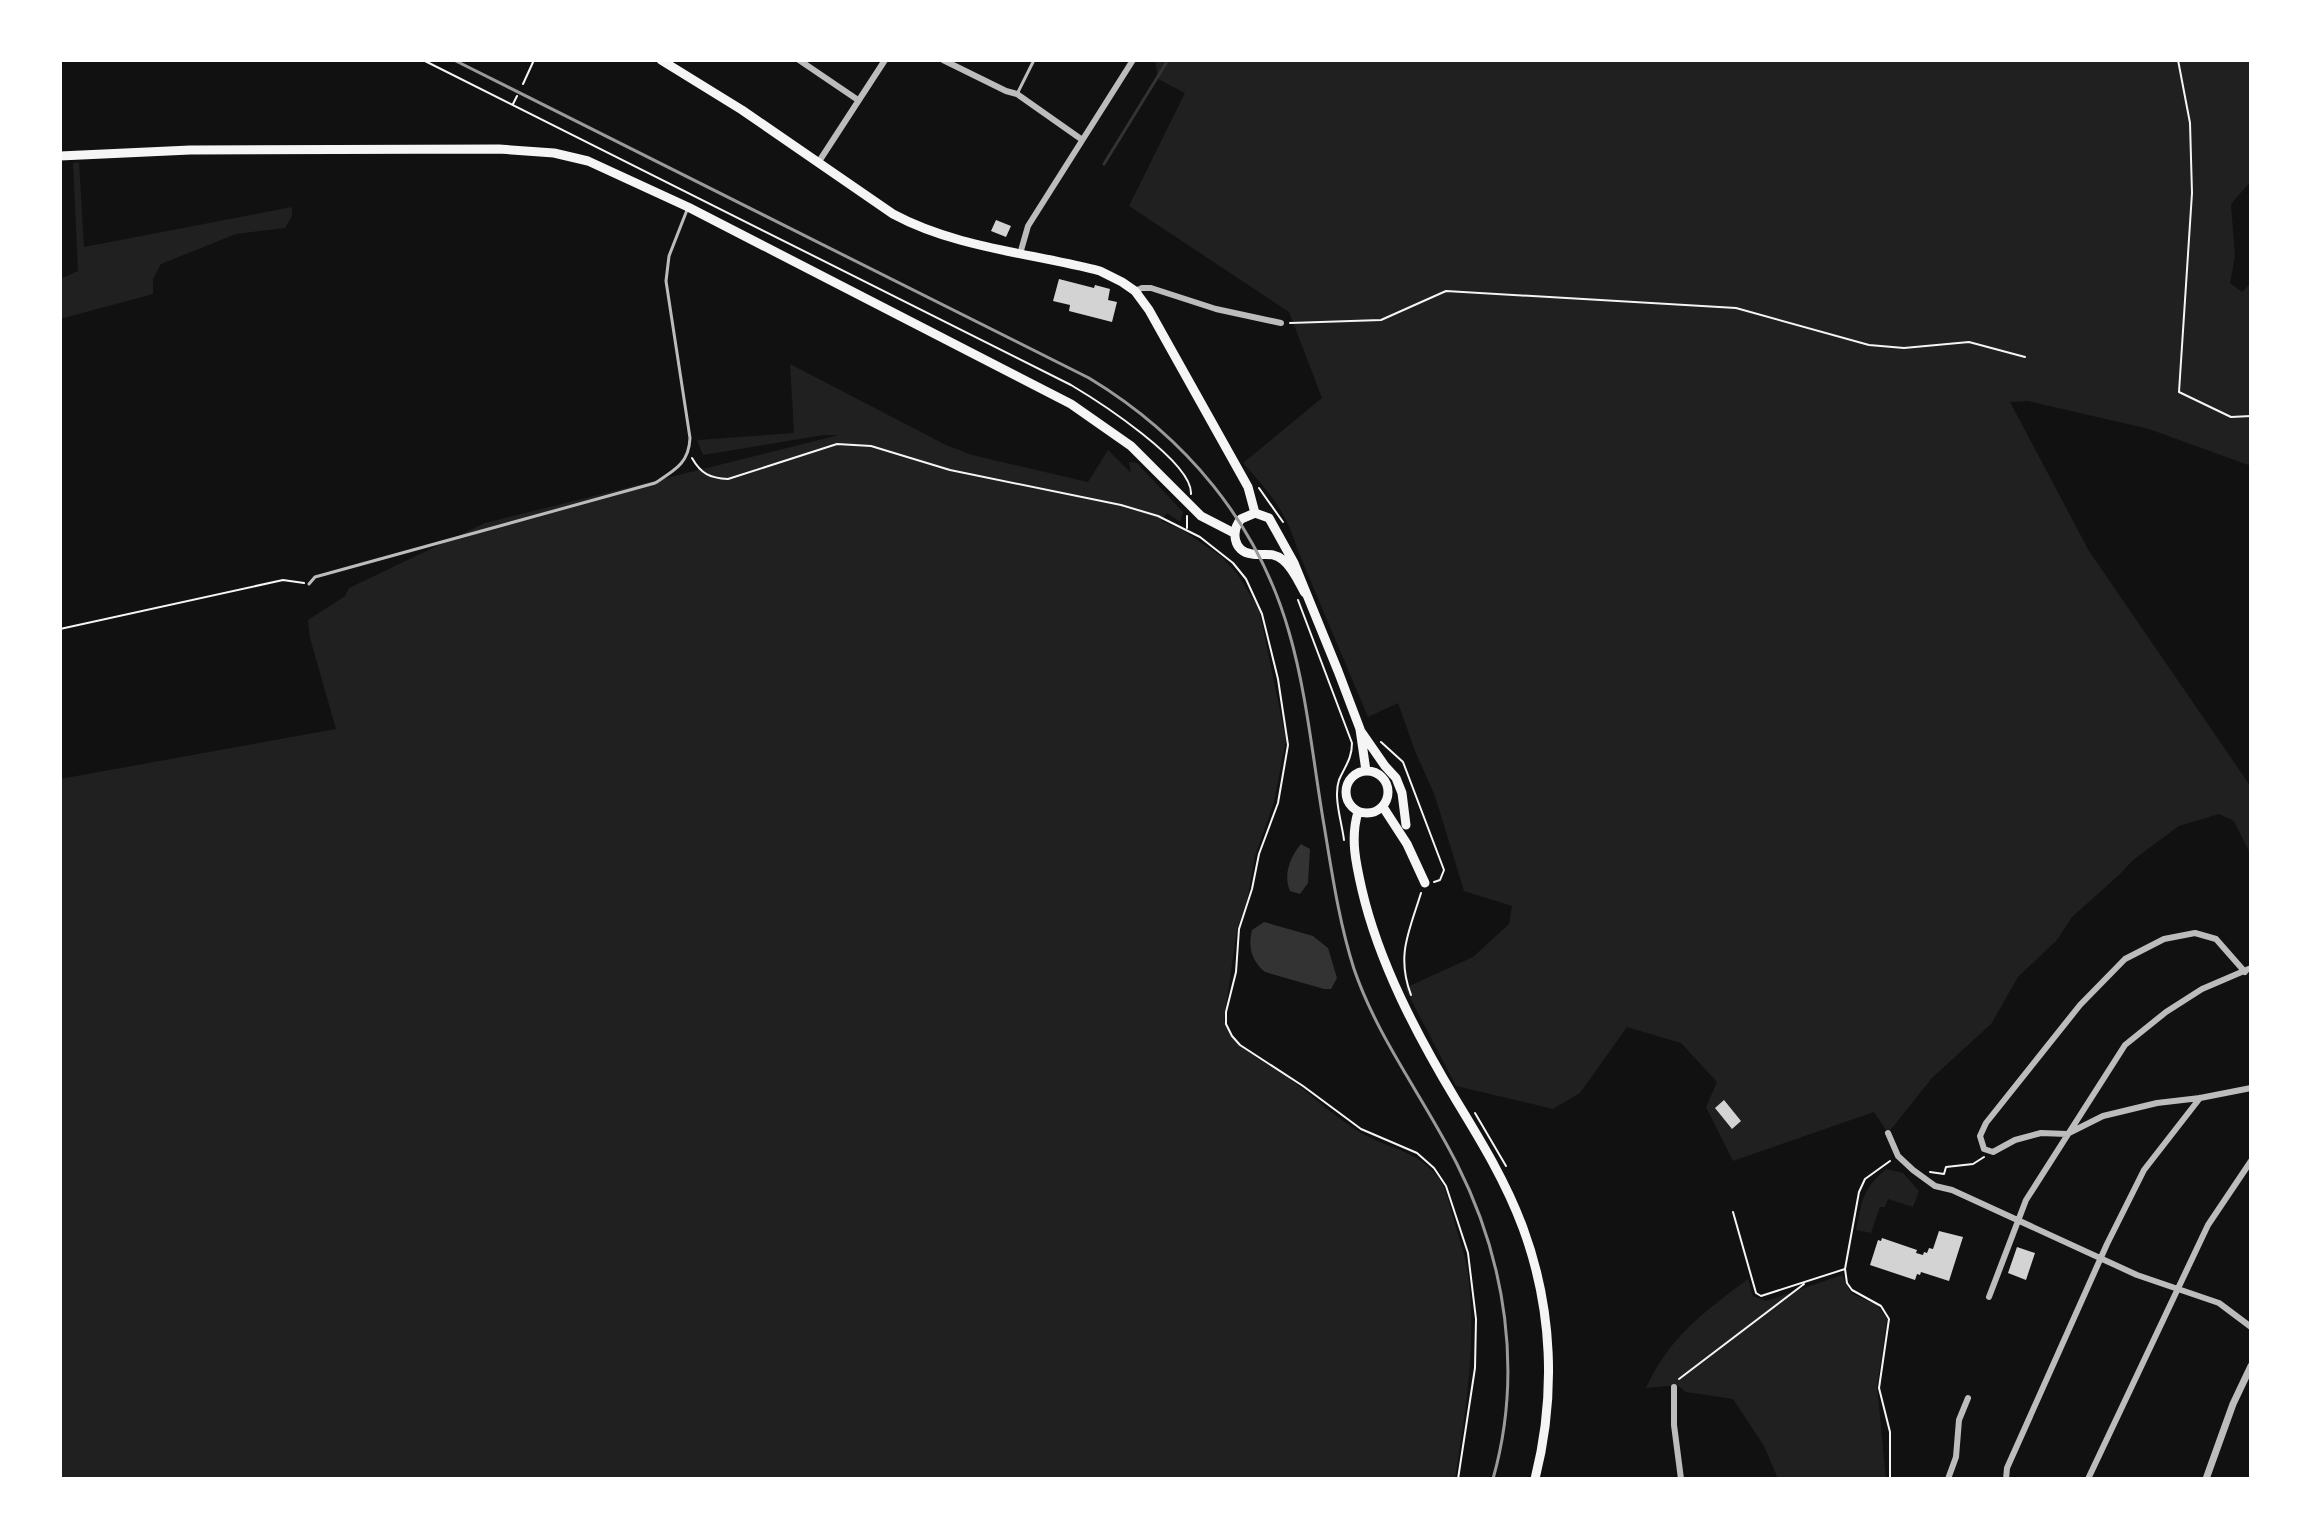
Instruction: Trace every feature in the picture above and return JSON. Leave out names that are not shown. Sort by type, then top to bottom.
[{"type":"main road","points":[[661,60],[913,224],[947,237],[1100,271],[1135,291],[1159,327],[1258,513],[1274,523],[1278,537],[1294,563],[1302,597]]},
{"type":"main road","points":[[60,156],[258,149],[539,151],[588,161],[688,207],[1071,404],[1131,446],[1201,516],[1235,533],[1241,549],[1251,555],[1271,554],[1289,566],[1360,729],[1396,778],[1402,793],[1407,844]]},
{"type":"main road","points":[[1235,533],[1241,519],[1258,513]]},
{"type":"main road","points":[[1360,729],[1366,771]]},
{"type":"main road","points":[[1366,771],[1386,781],[1388,795],[1383,807],[1371,814],[1358,812],[1348,803],[1346,786],[1354,775],[1366,771]]},
{"type":"main road","points":[[1383,807],[1407,844],[1425,883]]},
{"type":"main road","points":[[1358,812],[1353,837],[1355,857],[1370,919],[1405,1006],[1429,1054],[1493,1162],[1523,1227],[1534,1263],[1548,1327],[1549,1352],[1549,1381],[1535,1479]]},
{"type":"street","points":[[799,60],[858,100]]},
{"type":"street","points":[[818,163],[885,60]]},
{"type":"street","points":[[943,60],[1017,94],[1081,139]]},
{"type":"street","points":[[1020,254],[1028,226],[1133,60]]},
{"type":"street","points":[[1135,291],[1151,288],[1216,309],[1281,323]]},
{"type":"street","points":[[1989,1297],[2026,1200],[2067,1134],[2125,1045],[2166,1012],[2202,989],[2248,970],[2216,939],[2195,933],[2164,939],[2125,959],[2080,1005],[1986,1123],[1980,1136],[1984,1149],[1993,1152],[2015,1140],[2041,1133],[2067,1134],[2103,1116],[2157,1103],[2251,1088]]},
{"type":"street","points":[[2006,1479],[2007,1468],[2144,1170],[2200,1098]]},
{"type":"street","points":[[1888,1133],[1898,1156],[1935,1186],[1952,1190],[2018,1219],[2137,1275],[2219,1303],[2251,1327]]},
{"type":"street","points":[[2088,1479],[2208,1225],[2251,1161]]},
{"type":"street","points":[[2206,1479],[2233,1404],[2251,1366]]},
{"type":"street","points":[[1674,1387],[1674,1425],[1681,1479]]},
{"type":"street","points":[[1948,1479],[1956,1457],[1959,1420],[1968,1398]]},
{"type":"lane","points":[[1017,94],[1034,60]]},
{"type":"lane","points":[[309,584],[315,577],[655,483],[676,469],[690,453],[690,438],[666,281],[673,240],[688,207]]},
{"type":"path","points":[[423,60],[1071,385],[1112,410],[1146,437],[1185,475],[1191,483],[1191,495]]},
{"type":"path","points":[[523,84],[534,60]]},
{"type":"path","points":[[2178,60],[2190,123],[2192,193],[2179,392],[2231,417],[2251,416]]},
{"type":"path","points":[[512,105],[517,96]]},
{"type":"path","points":[[1281,323],[1381,320],[1446,291],[1736,308],[1869,345],[1904,348],[1969,342],[2025,357]]},
{"type":"path","points":[[690,453],[698,468],[712,478],[728,479],[837,444],[871,446],[950,470],[1121,505],[1158,516],[1187,529],[1233,563],[1251,590],[1267,634],[1288,730],[1288,745],[1278,803],[1259,854],[1248,906],[1239,929],[1236,972],[1226,1024],[1240,1045],[1361,1129],[1417,1153],[1446,1186],[1468,1253],[1476,1319],[1475,1368],[1458,1479]]},
{"type":"path","points":[[1187,516],[1187,529]]},
{"type":"path","points":[[60,629],[283,580],[309,584]]},
{"type":"path","points":[[1302,597],[1352,743],[1350,761],[1339,780],[1337,792],[1346,852],[1355,857]]},
{"type":"path","points":[[1913,1170],[1944,1174],[1946,1167],[1973,1164],[1993,1152]]},
{"type":"path","points":[[1890,1479],[1890,1432],[1879,1388],[1889,1319],[1881,1306],[1852,1290],[1847,1283],[1845,1269],[1859,1192],[1865,1179],[1898,1156]]},
{"type":"path","points":[[1733,1212],[1756,1293],[1768,1296],[1845,1269]]},
{"type":"path","points":[[1674,1387],[1682,1375],[1807,1282]]},
{"type":"shaded area","points":[[1155,60],[2251,60],[2251,181],[2231,204],[2235,257],[2230,283],[2242,292],[2251,283],[2251,466],[2149,429],[2028,401],[2010,402],[2089,551],[2251,787],[2251,855],[2234,821],[2219,814],[2179,826],[2133,860],[2072,917],[2057,940],[2018,977],[1991,1024],[1932,1078],[1888,1133],[1874,1112],[1733,1161],[1706,1107],[1717,1082],[1681,1043],[1627,1027],[1580,1093],[1553,1109],[1456,1086],[1405,988],[1473,957],[1509,924],[1512,906],[1464,891],[1435,796],[1398,703],[1368,717],[1288,525],[1269,493],[1243,463],[1322,398],[1289,312],[1129,206],[1185,93],[1158,79]]},
{"type":"shaded area","points":[[79,162],[84,247],[292,207],[292,216],[285,228],[236,234],[161,264],[153,279],[153,294],[60,319],[60,279],[78,271],[73,163]]},
{"type":"shaded area","points":[[790,364],[946,445],[972,455],[1088,482],[1108,450],[1131,473],[1129,462],[1137,463],[1183,512],[1180,522],[1167,513],[1161,521],[1181,529],[1222,557],[1238,575],[1259,609],[1286,740],[1274,802],[1255,856],[1248,896],[1237,930],[1224,1020],[1235,1039],[1252,1054],[1353,1128],[1420,1160],[1443,1185],[1466,1261],[1470,1294],[1471,1347],[1467,1400],[1455,1479],[60,1479],[60,779],[336,729],[310,638],[308,620],[345,596],[349,588],[485,523],[839,435],[703,455],[697,440],[794,433]]},
{"type":"shaded area","points":[[1301,844],[1310,849],[1308,883],[1300,894],[1290,891],[1287,879],[1291,860]]},
{"type":"shaded area","points":[[1264,922],[1313,936],[1328,948],[1337,978],[1331,989],[1265,972],[1256,963],[1251,948],[1252,930]]},
{"type":"shaded area","points":[[1886,1169],[1903,1173],[1919,1191],[1913,1207],[1888,1199],[1885,1207],[1880,1207],[1871,1233],[1856,1230],[1865,1195]]},
{"type":"shaded area","points":[[1842,1275],[1851,1293],[1877,1305],[1887,1319],[1877,1386],[1886,1479],[1778,1479],[1764,1446],[1733,1399],[1686,1392],[1677,1385],[1646,1388],[1677,1339],[1748,1279],[1753,1296],[1766,1301]]},
{"type":"building","points":[[996,220],[1011,226],[1006,237],[991,231]]},
{"type":"building","points":[[1059,279],[1110,289],[1108,300],[1117,302],[1112,322],[1069,311],[1070,305],[1053,301]]},
{"type":"building","points":[[1724,1100],[1741,1121],[1732,1129],[1715,1108]]},
{"type":"building","points":[[1939,1231],[1963,1237],[1949,1281],[1921,1272],[1915,1280],[1870,1265],[1878,1240],[1882,1238],[1923,1255],[1929,1248],[1933,1249]]},
{"type":"building","points":[[2017,1247],[2035,1253],[2026,1280],[2008,1273]]},
{"type":"waterway","points":[[1104,164],[1168,60]]},
{"type":"railway","points":[[454,60],[1089,378],[1156,427],[1213,486],[1258,554],[1289,632],[1305,703],[1336,897],[1354,969],[1388,1044],[1457,1164],[1488,1239],[1505,1318],[1508,1358],[1507,1399],[1493,1479]]}]
